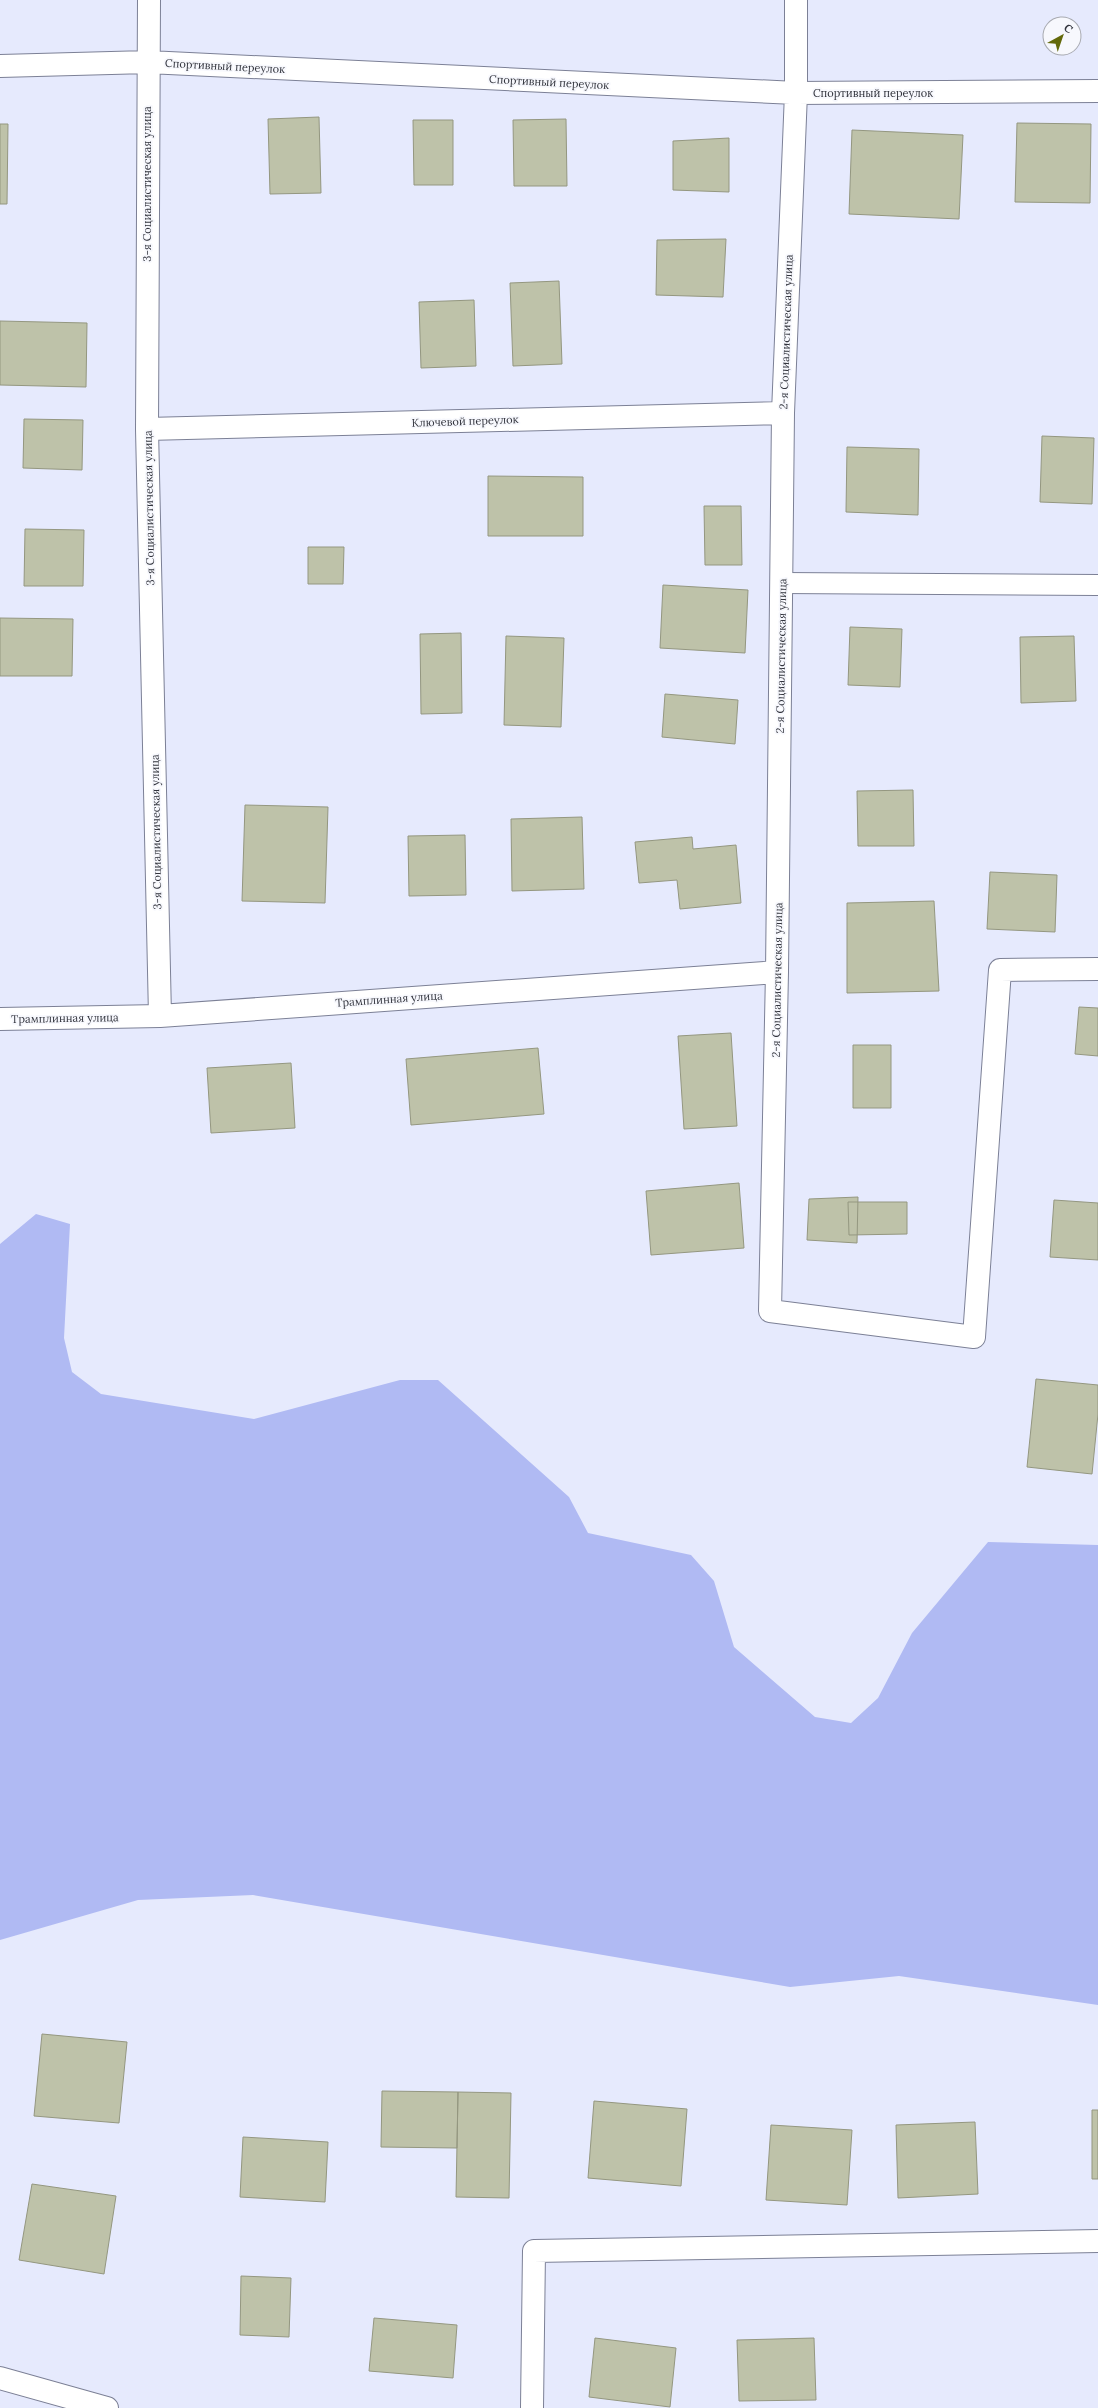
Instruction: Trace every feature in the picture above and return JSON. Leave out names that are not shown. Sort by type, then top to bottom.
[{"type":"street","name":"3-я Социалистическая улица","points":[[149,0],[147,429],[160,1016]]},
{"type":"street","name":"2-я Социалистическая улица","points":[[796,0],[796,93],[783,413],[777,972],[770,1311],[974,1337],[1000,970],[1098,969]]},
{"type":"street","name":"Спортивный переулок","points":[[0,66],[148,62],[796,93],[1098,92]]},
{"type":"street","name":"Ключевой переулок","points":[[147,429],[783,413]]},
{"type":"street","name":"Трамплинная улица","points":[[0,1019],[160,1016],[777,972]]},
{"type":"street","points":[[532,2408],[534,2251],[1098,2241]]},
{"type":"street","points":[[0,2378],[107,2408]]},
{"type":"lane","points":[[782,583],[1098,585]]},
{"type":"shaded area","points":[[36,1214],[70,1224],[64,1338],[72,1372],[101,1394],[254,1419],[400,1380],[438,1380],[569,1497],[588,1533],[691,1555],[714,1581],[734,1647],[815,1717],[851,1723],[878,1698],[912,1633],[988,1542],[1098,1545],[1098,2005],[899,1976],[790,1987],[253,1895],[138,1900],[0,1940],[0,1244]]},
{"type":"building","points":[[319,117],[321,193],[270,194],[268,119]]},
{"type":"building","points":[[566,119],[567,186],[514,186],[513,120]]},
{"type":"building","points":[[413,120],[453,120],[453,185],[414,185]]},
{"type":"building","points":[[1017,123],[1091,124],[1090,203],[1015,202]]},
{"type":"building","points":[[0,124],[8,124],[7,204],[0,204]]},
{"type":"building","points":[[852,130],[963,135],[959,219],[849,214]]},
{"type":"building","points":[[729,138],[729,192],[673,190],[673,141]]},
{"type":"building","points":[[726,239],[723,297],[656,295],[657,240]]},
{"type":"building","points":[[559,281],[562,364],[513,366],[510,283]]},
{"type":"building","points":[[474,300],[476,366],[421,368],[419,302]]},
{"type":"building","points":[[0,321],[87,323],[86,387],[0,385]]},
{"type":"building","points":[[24,419],[83,420],[82,470],[23,468]]},
{"type":"building","points":[[1042,436],[1094,438],[1092,504],[1040,502]]},
{"type":"building","points":[[847,447],[919,449],[918,515],[846,512]]},
{"type":"building","points":[[488,476],[583,477],[583,536],[488,536]]},
{"type":"building","points":[[704,506],[741,506],[742,565],[705,565]]},
{"type":"building","points":[[25,529],[84,530],[83,586],[24,586]]},
{"type":"building","points":[[308,547],[344,547],[343,584],[308,584]]},
{"type":"building","points":[[663,585],[748,590],[745,653],[660,648]]},
{"type":"building","points":[[0,618],[73,619],[72,676],[0,676]]},
{"type":"building","points":[[850,627],[902,629],[900,687],[848,685]]},
{"type":"building","points":[[461,633],[462,713],[421,714],[420,634]]},
{"type":"building","points":[[506,636],[564,638],[561,727],[504,725]]},
{"type":"building","points":[[1074,636],[1076,701],[1021,703],[1020,637]]},
{"type":"building","points":[[665,694],[738,700],[735,744],[662,737]]},
{"type":"building","points":[[913,790],[914,846],[858,846],[857,791]]},
{"type":"building","points":[[245,805],[328,807],[325,903],[242,901]]},
{"type":"building","points":[[582,817],[584,889],[512,891],[511,819]]},
{"type":"building","points":[[465,835],[466,895],[409,896],[408,836]]},
{"type":"building","points":[[692,837],[693,849],[736,845],[741,903],[680,909],[677,880],[639,883],[635,842]]},
{"type":"building","points":[[990,872],[1057,875],[1055,932],[987,929]]},
{"type":"building","points":[[934,901],[939,991],[847,993],[847,903]]},
{"type":"building","points":[[1079,1007],[1098,1008],[1098,1056],[1075,1054]]},
{"type":"building","points":[[731,1033],[737,1126],[684,1129],[678,1036]]},
{"type":"building","points":[[853,1045],[891,1045],[891,1108],[853,1108]]},
{"type":"building","points":[[538,1048],[544,1114],[411,1125],[406,1059]]},
{"type":"building","points":[[291,1063],[295,1128],[211,1133],[207,1068]]},
{"type":"building","points":[[739,1183],[744,1248],[651,1255],[646,1191]]},
{"type":"building","points":[[858,1197],[857,1243],[807,1240],[809,1199]]},
{"type":"building","points":[[1054,1200],[1098,1203],[1098,1260],[1050,1257]]},
{"type":"building","points":[[848,1202],[907,1202],[907,1234],[849,1235]]},
{"type":"building","points":[[1036,1379],[1098,1385],[1098,1414],[1092,1474],[1027,1467]]},
{"type":"building","points":[[42,2034],[127,2042],[119,2123],[34,2116]]},
{"type":"building","points":[[382,2091],[458,2092],[457,2148],[381,2147]]},
{"type":"building","points":[[458,2092],[511,2093],[509,2198],[456,2197]]},
{"type":"building","points":[[594,2101],[687,2109],[681,2186],[588,2178]]},
{"type":"building","points":[[1092,2110],[1098,2110],[1098,2179],[1092,2179]]},
{"type":"building","points":[[975,2122],[978,2194],[898,2198],[896,2125]]},
{"type":"building","points":[[771,2125],[852,2130],[847,2205],[766,2200]]},
{"type":"building","points":[[243,2137],[328,2142],[325,2202],[240,2197]]},
{"type":"building","points":[[32,2184],[116,2196],[104,2274],[19,2260]]},
{"type":"building","points":[[241,2276],[291,2278],[289,2337],[240,2335]]},
{"type":"building","points":[[374,2318],[457,2325],[453,2378],[369,2371]]},
{"type":"building","points":[[595,2338],[676,2348],[670,2407],[589,2397]]},
{"type":"building","points":[[814,2338],[816,2400],[739,2401],[737,2340]]}]
